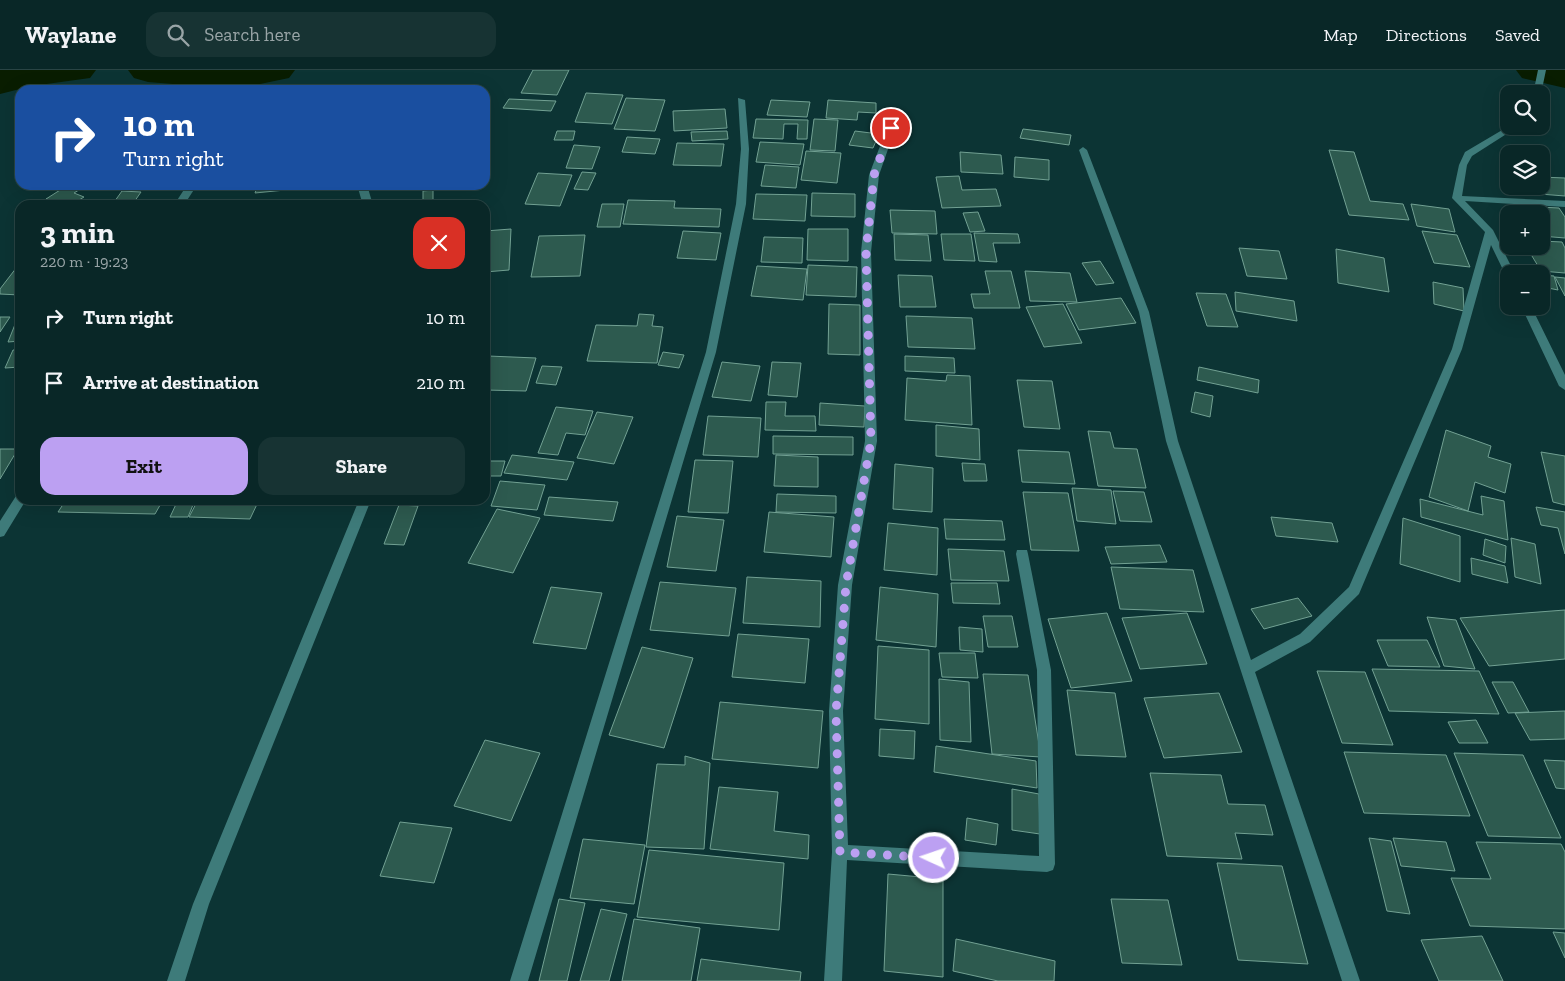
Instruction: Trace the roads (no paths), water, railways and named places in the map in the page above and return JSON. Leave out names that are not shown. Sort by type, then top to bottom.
[{"type":"street","points":[[1539,85],[1542,70]]},
{"type":"street","points":[[519,981],[711,352],[741,204],[745,149],[741,100]]},
{"type":"street","points":[[833,981],[840,852],[836,712],[838,682],[846,585],[871,441],[866,252],[874,175],[897,112]]},
{"type":"street","points":[[1457,198],[1463,165],[1468,154],[1500,135]]},
{"type":"street","points":[[1083,150],[1144,312],[1172,441],[1351,981]]},
{"type":"street","points":[[1457,198],[1565,204]]},
{"type":"street","points":[[1457,198],[1490,232],[1506,265]]},
{"type":"street","points":[[1247,669],[1305,638],[1354,590],[1378,530],[1457,350],[1490,232]]},
{"type":"street","points":[[1530,315],[1565,386]]},
{"type":"street","points":[[0,532],[16,505]]},
{"type":"street","points":[[176,981],[201,904],[363,505]]},
{"type":"street","points":[[840,852],[1047,864],[1044,670],[1022,554]]},
{"type":"waterway","points":[[0,82],[30,74],[76,70]]},
{"type":"waterway","points":[[148,70],[236,77],[275,70]]},
{"type":"waterway","points":[[1536,70],[1565,76]]}]
